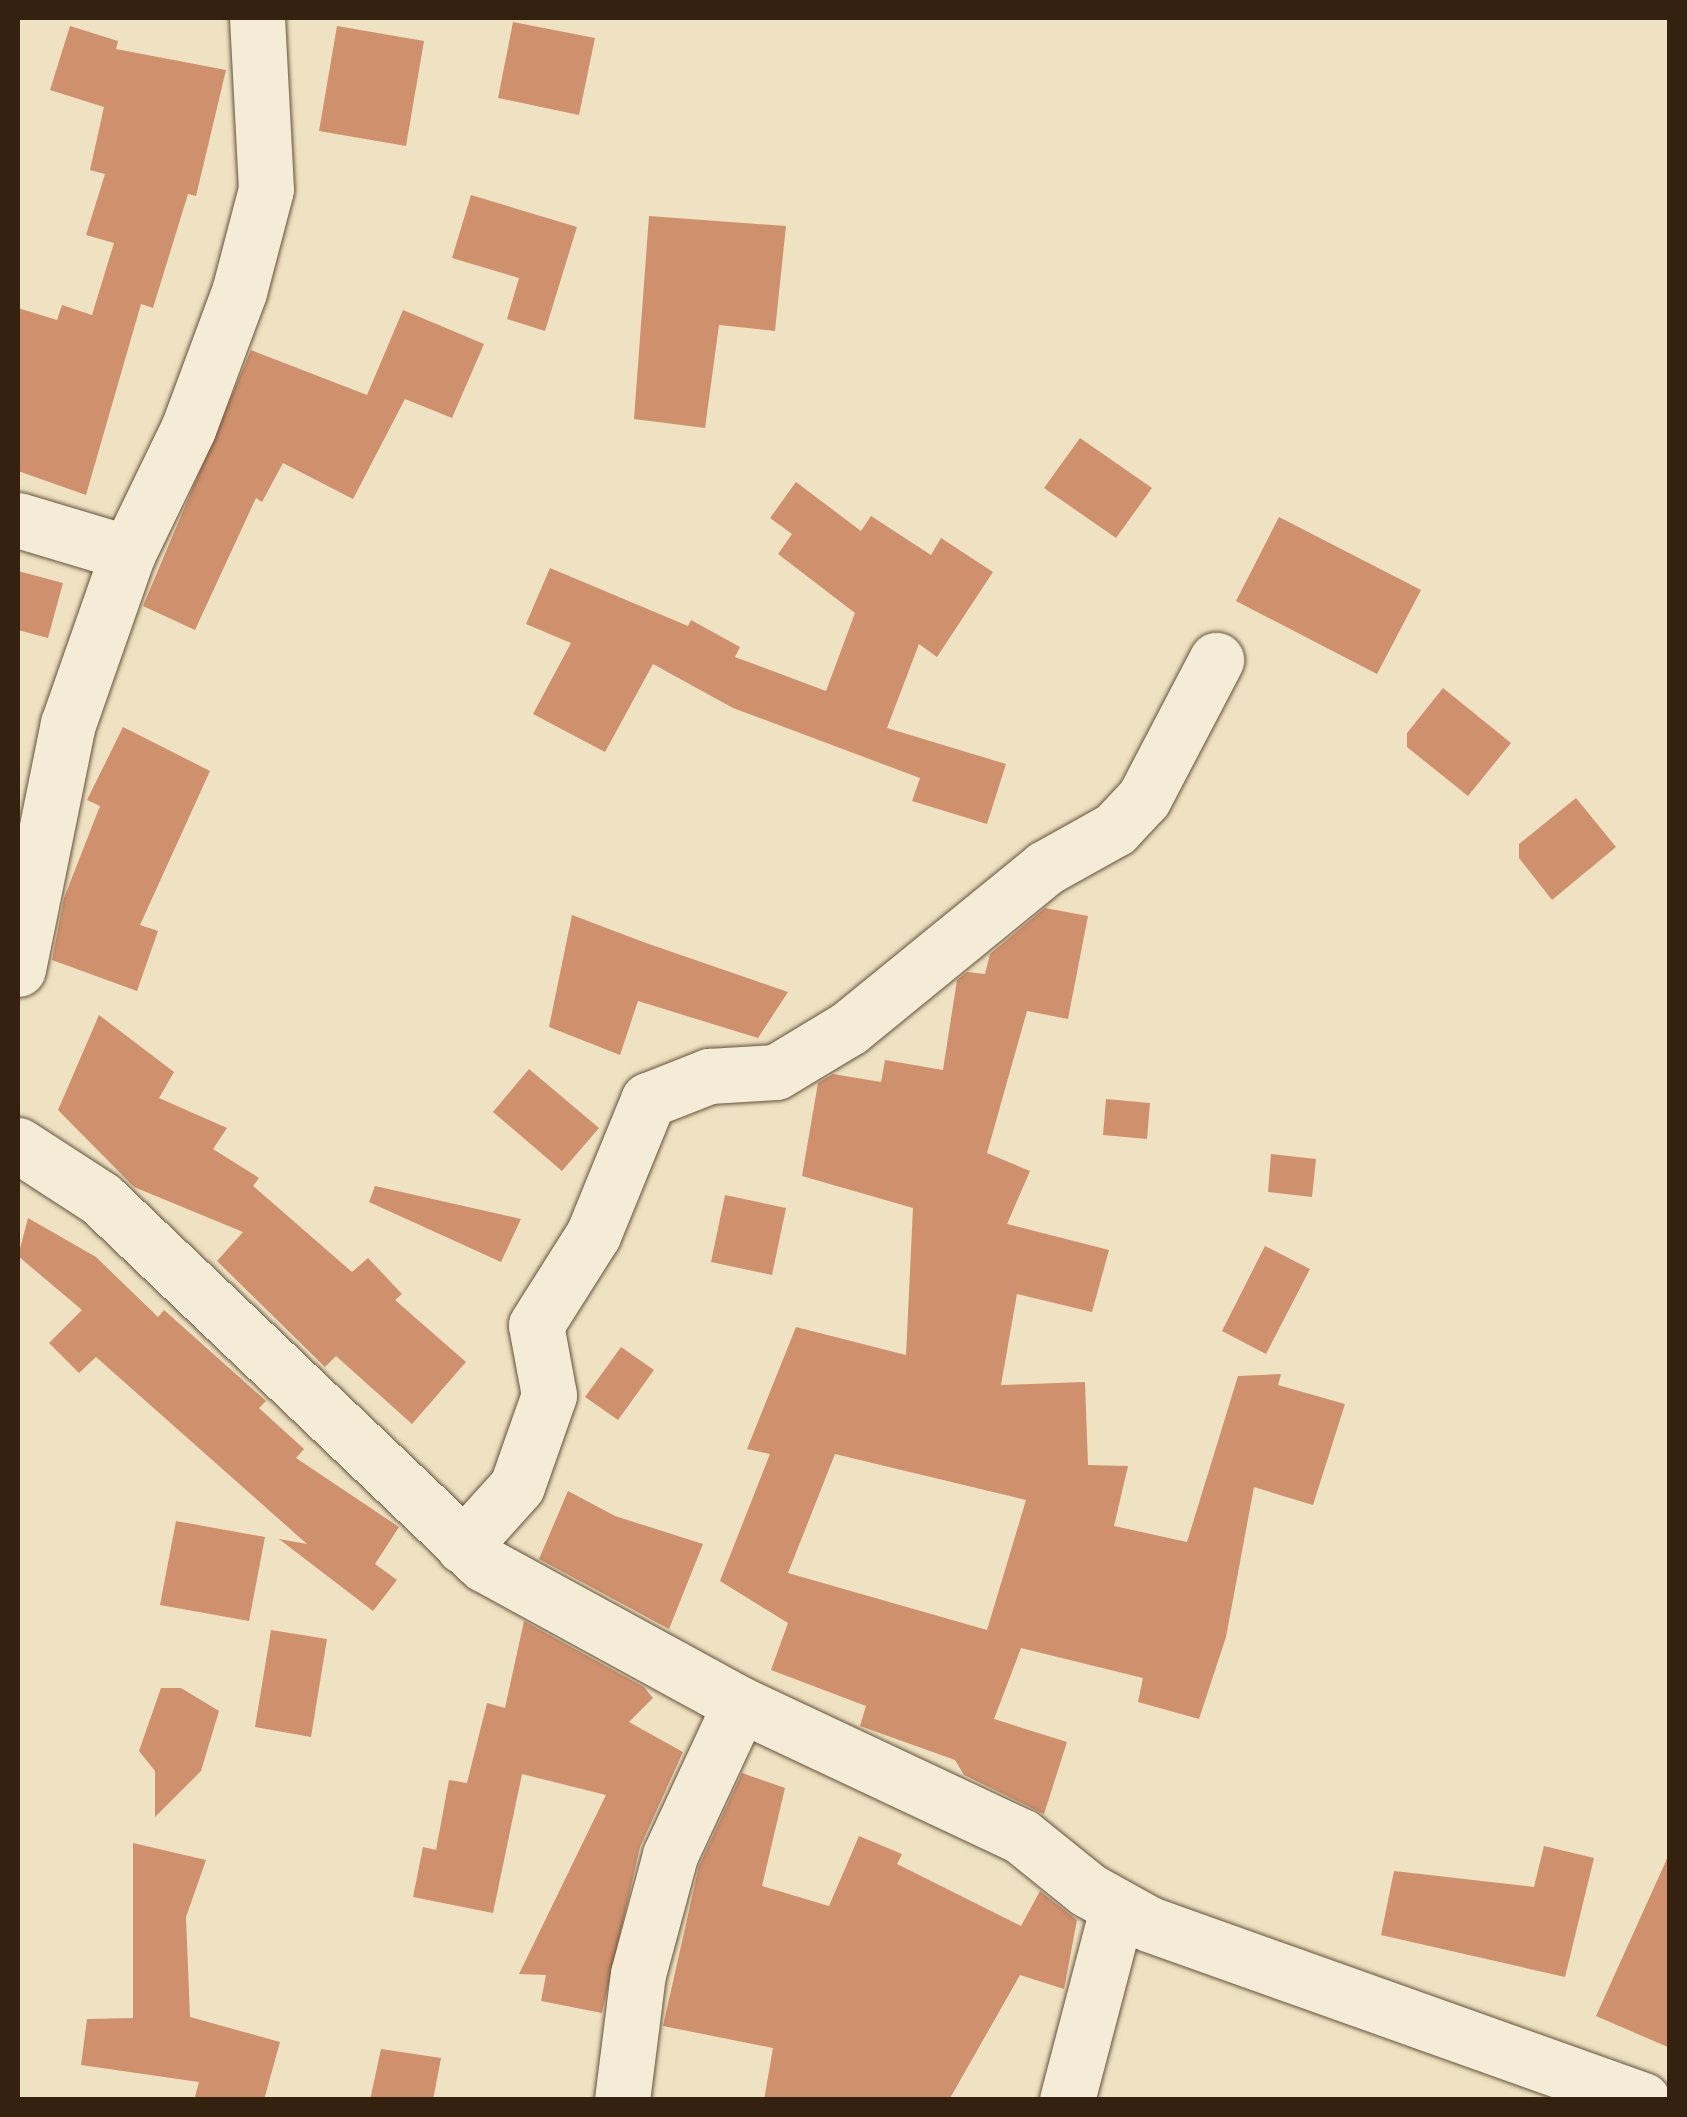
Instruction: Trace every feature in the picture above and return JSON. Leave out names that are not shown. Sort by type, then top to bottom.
[{"type":"street","points":[[18,969],[68,724],[128,553],[188,429],[239,292],[266,189],[258,18]]},
{"type":"street","points":[[18,520],[128,553]]},
{"type":"street","points":[[462,1546],[517,1486],[549,1395],[540,1314],[593,1235],[648,1100],[708,1076],[776,1072],[850,1028],[1045,868],[1115,830],[1144,798],[1216,660]]},
{"type":"street","points":[[18,1145],[101,1199],[462,1546],[740,1704],[1021,1836],[1117,1909],[1642,2100]]},
{"type":"street","points":[[622,2100],[638,1974],[670,1855],[740,1704]]},
{"type":"street","points":[[1067,2100],[1117,1909]]},
{"type":"building","points":[[513,22],[595,38],[579,115],[498,98]]},
{"type":"building","points":[[70,26],[118,41],[116,49],[226,70],[196,196],[188,194],[153,308],[141,304],[86,495],[18,471],[18,308],[57,320],[62,305],[92,315],[114,243],[86,235],[105,174],[90,170],[104,107],[50,90]]},
{"type":"building","points":[[337,26],[424,41],[406,146],[319,131]]},
{"type":"building","points":[[471,195],[577,227],[545,331],[507,319],[519,278],[452,258]]},
{"type":"building","points":[[649,216],[786,226],[775,331],[719,325],[705,428],[634,419]]},
{"type":"building","points":[[403,310],[484,344],[452,418],[405,399],[353,499],[283,463],[262,502],[256,498],[195,630],[143,606],[251,350],[367,395]]},
{"type":"building","points":[[1080,438],[1152,488],[1116,538],[1044,488]]},
{"type":"building","points":[[796,482],[861,531],[871,516],[931,555],[941,538],[993,572],[937,657],[919,644],[887,728],[1006,764],[987,824],[912,801],[920,778],[733,708],[653,664],[605,752],[533,714],[571,643],[526,624],[550,568],[688,626],[691,620],[740,647],[735,657],[826,691],[855,613],[778,554],[792,534],[770,518]]},
{"type":"building","points":[[1279,517],[1421,590],[1377,674],[1236,601]]},
{"type":"building","points":[[18,571],[63,583],[48,638],[18,630]]},
{"type":"building","points":[[1443,688],[1511,743],[1468,796],[1407,747],[1407,733]]},
{"type":"building","points":[[123,727],[210,771],[140,925],[158,931],[137,991],[52,960],[64,898],[100,806],[87,800]]},
{"type":"building","points":[[1576,798],[1616,847],[1552,900],[1519,858],[1519,844]]},
{"type":"building","points":[[1045,908],[1088,916],[1068,1019],[1027,1011],[987,1153],[1030,1171],[1007,1224],[1109,1250],[1092,1312],[1017,1294],[1001,1385],[1085,1382],[1088,1465],[1128,1466],[1114,1526],[1187,1542],[1238,1376],[1281,1374],[1278,1385],[1345,1404],[1313,1505],[1254,1487],[1226,1637],[1199,1719],[1138,1702],[1143,1678],[1021,1648],[994,1719],[1067,1742],[1044,1814],[964,1775],[955,1760],[860,1726],[866,1706],[771,1670],[788,1623],[720,1581],[770,1454],[747,1449],[796,1327],[906,1355],[913,1208],[802,1176],[818,1083],[833,1074],[881,1082],[885,1060],[943,1070],[957,980],[967,972],[985,974],[990,954]],"holes":[[[835,1454],[1026,1500],[987,1630],[788,1573]]]},
{"type":"building","points":[[572,915],[788,992],[758,1038],[638,1001],[620,1055],[549,1027]]},
{"type":"building","points":[[99,1015],[174,1072],[159,1098],[227,1128],[213,1149],[259,1178],[253,1186],[352,1272],[368,1258],[402,1294],[395,1300],[466,1362],[412,1424],[336,1356],[325,1367],[217,1261],[243,1232],[134,1187],[58,1110]]},
{"type":"building","points":[[529,1069],[599,1128],[562,1171],[493,1112]]},
{"type":"building","points":[[1106,1099],[1150,1103],[1147,1139],[1103,1135]]},
{"type":"building","points":[[1271,1154],[1316,1159],[1312,1197],[1268,1192]]},
{"type":"building","points":[[375,1186],[521,1219],[501,1262],[369,1202]]},
{"type":"building","points":[[725,1195],[786,1208],[772,1275],[711,1262]]},
{"type":"building","points":[[28,1218],[96,1257],[158,1317],[164,1310],[266,1401],[259,1408],[304,1449],[296,1458],[399,1527],[375,1564],[397,1580],[373,1611],[279,1539],[307,1544],[96,1357],[79,1373],[49,1343],[82,1310],[18,1256]]},
{"type":"building","points":[[1265,1246],[1310,1269],[1266,1354],[1222,1331]]},
{"type":"building","points":[[621,1347],[654,1370],[618,1420],[585,1397]]},
{"type":"building","points":[[568,1491],[615,1516],[703,1544],[669,1629],[539,1559]]},
{"type":"building","points":[[176,1521],[265,1537],[249,1621],[160,1605]]},
{"type":"building","points":[[524,1621],[644,1687],[653,1698],[629,1722],[683,1752],[640,1847],[602,2013],[541,2001],[546,1975],[519,1974],[606,1795],[522,1774],[493,1913],[413,1897],[423,1847],[436,1850],[449,1780],[467,1783],[487,1703],[505,1708]]},
{"type":"building","points":[[271,1630],[327,1639],[311,1737],[255,1727]]},
{"type":"building","points":[[161,1688],[181,1688],[219,1711],[201,1771],[155,1817],[155,1771],[139,1751]]},
{"type":"building","points":[[742,1773],[785,1788],[762,1886],[829,1906],[859,1836],[902,1854],[897,1864],[1021,1926],[1040,1891],[1077,1920],[1064,1989],[1020,1975],[949,2100],[764,2100],[773,2048],[663,2026],[699,1866]]},
{"type":"building","points":[[133,1843],[206,1860],[186,1917],[190,2017],[280,2042],[264,2100],[194,2100],[199,2082],[81,2065],[87,2019],[133,2018]]},
{"type":"building","points":[[1544,1846],[1594,1858],[1565,1977],[1381,1935],[1394,1871],[1534,1887]]},
{"type":"building","points":[[1670,1852],[1670,2048],[1596,2016]]},
{"type":"building","points":[[381,2049],[441,2058],[433,2100],[370,2100]]}]
